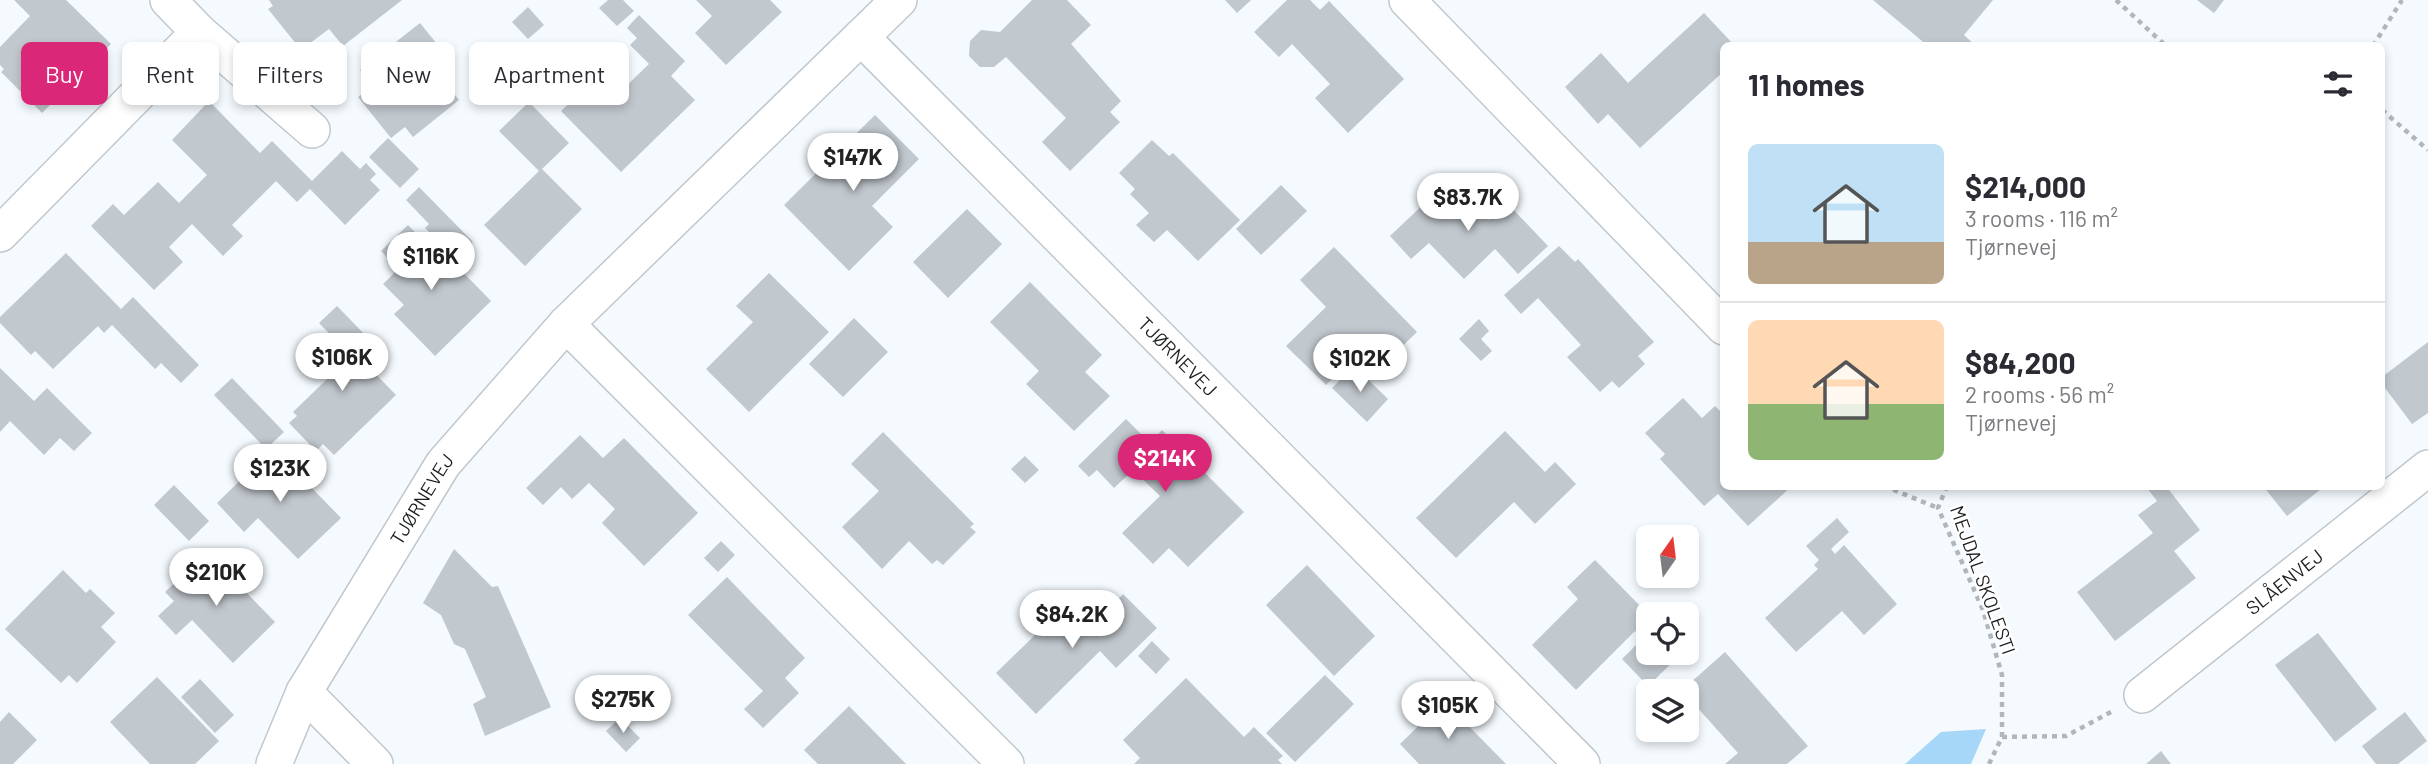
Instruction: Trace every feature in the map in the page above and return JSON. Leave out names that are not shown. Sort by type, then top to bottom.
[{"type":"street","points":[[168,0],[199,32],[312,130]]},
{"type":"street","points":[[1407,0],[1720,323]]},
{"type":"street","name":"TJØRNEVEJ","points":[[275,764],[304,692],[443,464],[566,324],[876,14],[1582,764]]},
{"type":"street","points":[[0,234],[199,32]]},
{"type":"street","points":[[566,324],[1006,764]]},
{"type":"street","name":"SLÅENVEJ","points":[[2142,695],[2428,468]]},
{"type":"street","points":[[304,692],[375,764]]},
{"type":"path","points":[[2116,0],[2162,42]]},
{"type":"path","points":[[2376,42],[2402,0]]},
{"type":"path","points":[[2385,113],[2428,150]]},
{"type":"path","points":[[1894,490],[1938,508]]},
{"type":"path","name":"MEJDAL SKOLESTI","points":[[1945,490],[1938,508],[1983,610],[2002,675],[2002,737],[1989,764]]},
{"type":"path","points":[[2002,737],[2066,736],[2142,695]]},
{"type":"shaded area","points":[[1986,729],[1971,764],[1905,764],[1941,732]]},
{"type":"building","points":[[14,0],[66,0],[111,44],[108,47],[108,42],[21,42],[21,92],[1,72],[4,69],[0,65],[0,47],[30,16]]},
{"type":"building","points":[[269,0],[402,0],[347,43],[340,42],[329,29],[312,42],[295,42],[268,9],[273,6]]},
{"type":"building","points":[[608,0],[623,0],[634,11],[617,26],[599,8]]},
{"type":"building","points":[[696,0],[770,0],[782,12],[726,65],[695,33],[712,16]]},
{"type":"building","points":[[1032,0],[1067,0],[1091,25],[1071,44],[1121,101],[1110,112],[1120,122],[1070,171],[1042,142],[1066,118],[1006,57],[994,67],[980,67],[969,56],[970,41],[981,30],[1000,32]]},
{"type":"building","points":[[1225,0],[1251,0],[1237,13]]},
{"type":"building","points":[[1287,0],[1310,0],[1320,10],[1329,1],[1404,79],[1348,133],[1315,98],[1330,84],[1292,44],[1279,57],[1254,32]]},
{"type":"building","points":[[1873,0],[1993,0],[1964,35],[1972,42],[1923,42]]},
{"type":"building","points":[[2197,0],[2224,0],[2214,13]]},
{"type":"building","points":[[528,7],[544,25],[528,39],[512,22]]},
{"type":"building","points":[[1704,13],[1731,42],[1720,42],[1720,75],[1640,148],[1608,114],[1598,124],[1565,87],[1601,53],[1628,83]]},
{"type":"building","points":[[639,15],[685,61],[671,76],[695,100],[621,172],[561,111],[567,105],[629,105],[629,83],[649,64],[630,45],[637,38],[627,28]]},
{"type":"building","points":[[420,23],[435,42],[396,42]]},
{"type":"building","points":[[34,105],[50,105],[42,113]]},
{"type":"building","points":[[205,105],[213,105],[260,153],[272,141],[312,181],[342,151],[360,169],[366,163],[376,174],[370,180],[380,190],[345,225],[310,189],[297,202],[276,181],[232,225],[243,236],[223,256],[192,224],[169,247],[183,262],[154,290],[91,226],[113,204],[124,215],[158,182],[179,203],[207,175],[172,140]]},
{"type":"building","points":[[364,105],[453,105],[413,137],[405,127],[391,138]]},
{"type":"building","points":[[526,105],[532,105],[569,143],[542,169],[582,209],[525,266],[484,225],[539,171],[499,131]]},
{"type":"building","points":[[875,115],[919,159],[872,206],[893,227],[849,271],[784,205]]},
{"type":"building","points":[[388,138],[419,169],[400,188],[369,157]]},
{"type":"building","points":[[1152,140],[1169,156],[1173,153],[1240,220],[1198,261],[1167,230],[1154,242],[1136,225],[1149,213],[1130,194],[1135,189],[1119,173]]},
{"type":"building","points":[[1449,180],[1489,220],[1507,203],[1548,246],[1518,274],[1495,249],[1464,279],[1429,243],[1411,259],[1390,236]]},
{"type":"building","points":[[1281,185],[1307,211],[1261,255],[1236,229]]},
{"type":"building","points":[[419,187],[473,242],[456,259],[425,228],[429,224],[406,200]]},
{"type":"building","points":[[967,209],[1002,244],[948,298],[913,262]]},
{"type":"building","points":[[408,225],[446,264],[450,259],[491,301],[435,356],[394,314],[404,305],[383,284],[398,269],[381,251]]},
{"type":"building","points":[[1559,246],[1575,262],[1578,259],[1654,342],[1638,356],[1645,364],[1619,388],[1612,381],[1600,392],[1567,357],[1581,345],[1538,298],[1521,314],[1504,295]]},
{"type":"building","points":[[1334,247],[1417,332],[1383,365],[1365,347],[1326,385],[1286,346],[1326,307],[1300,280]]},
{"type":"building","points":[[66,253],[121,309],[133,297],[199,365],[181,383],[161,363],[155,369],[112,325],[104,333],[98,326],[53,369],[35,351],[31,355],[0,323],[0,317]]},
{"type":"building","points":[[769,273],[829,332],[749,412],[706,369],[753,322],[736,306]]},
{"type":"building","points":[[1030,282],[1102,355],[1085,372],[1110,396],[1074,431],[1026,384],[1039,371],[990,322]]},
{"type":"building","points":[[337,306],[368,338],[354,352],[396,395],[334,455],[323,444],[316,451],[289,423],[297,416],[293,412],[351,356],[319,323]]},
{"type":"building","points":[[854,318],[888,352],[843,397],[809,364]]},
{"type":"building","points":[[1479,319],[1489,331],[1481,339],[1492,351],[1481,361],[1459,339]]},
{"type":"building","points":[[2428,342],[2428,413],[2412,424],[2385,388],[2385,375]]},
{"type":"building","points":[[1354,366],[1388,399],[1367,422],[1332,388]]},
{"type":"building","points":[[0,368],[34,401],[47,388],[92,433],[74,451],[60,438],[44,455],[10,421],[0,432]]},
{"type":"building","points":[[232,378],[284,432],[266,449],[214,395]]},
{"type":"building","points":[[1683,398],[1702,418],[1715,406],[1720,411],[1720,490],[1788,490],[1748,526],[1718,494],[1704,506],[1660,459],[1665,454],[1645,433]]},
{"type":"building","points":[[1126,419],[1150,443],[1162,430],[1244,512],[1188,567],[1169,548],[1153,564],[1122,533],[1160,496],[1133,470],[1114,488],[1097,470],[1089,477],[1078,466]]},
{"type":"building","points":[[1505,431],[1545,472],[1555,462],[1576,484],[1535,524],[1514,502],[1456,558],[1416,518]]},
{"type":"building","points":[[883,432],[974,524],[970,527],[976,532],[943,565],[937,560],[932,564],[909,541],[882,569],[842,527],[879,491],[851,464]]},
{"type":"building","points":[[580,435],[603,458],[624,438],[698,513],[644,566],[602,523],[615,509],[589,483],[572,499],[561,487],[543,505],[526,488]]},
{"type":"building","points":[[273,448],[341,518],[298,559],[258,518],[244,532],[217,503]]},
{"type":"building","points":[[1025,456],[1039,470],[1025,483],[1011,469]]},
{"type":"building","points":[[174,485],[209,521],[189,541],[154,505]]},
{"type":"building","points":[[2149,490],[2169,490],[2200,530],[2174,551],[2196,578],[2115,641],[2077,592],[2153,533],[2138,515],[2157,501]]},
{"type":"building","points":[[2266,490],[2320,490],[2287,516]]},
{"type":"building","points":[[1837,518],[1849,532],[1831,549],[1835,554],[1844,545],[1897,604],[1864,635],[1842,611],[1796,652],[1765,618],[1818,569],[1814,565],[1819,560],[1806,546]]},
{"type":"building","points":[[721,541],[735,555],[718,572],[704,558]]},
{"type":"building","points":[[454,549],[492,587],[498,586],[551,707],[485,736],[473,704],[486,697],[465,649],[454,644],[441,615],[423,603]]},
{"type":"building","points":[[207,552],[275,622],[233,663],[192,620],[176,635],[158,616],[174,601],[165,592]]},
{"type":"building","points":[[1595,560],[1636,602],[1636,632],[1576,690],[1532,645],[1578,599],[1567,587]]},
{"type":"building","points":[[1307,565],[1375,636],[1334,676],[1266,605]]},
{"type":"building","points":[[63,570],[86,593],[90,589],[115,613],[101,627],[116,642],[77,683],[69,675],[61,683],[5,629]]},
{"type":"building","points":[[727,577],[805,658],[785,678],[799,693],[763,728],[744,709],[763,691],[688,615]]},
{"type":"building","points":[[1123,594],[1157,628],[1116,668],[1100,651],[1036,714],[996,673],[1075,596],[1110,631],[1125,617],[1113,605]]},
{"type":"building","points":[[2318,633],[2377,709],[2335,742],[2275,665]]},
{"type":"building","points":[[1152,641],[1170,659],[1156,674],[1138,656]]},
{"type":"building","points":[[1636,645],[1636,665],[1670,665],[1655,679],[1641,679],[1622,659]]},
{"type":"building","points":[[1725,652],[1808,746],[1787,764],[1725,764],[1738,753],[1699,709],[1699,679],[1695,679]]},
{"type":"building","points":[[1325,675],[1354,704],[1295,762],[1266,733]]},
{"type":"building","points":[[157,677],[219,741],[195,764],[150,764],[110,722]]},
{"type":"building","points":[[1186,678],[1244,737],[1254,727],[1283,756],[1278,760],[1282,764],[1134,764],[1140,758],[1123,740]]},
{"type":"building","points":[[200,679],[234,715],[215,733],[181,697]]},
{"type":"building","points":[[1444,701],[1506,764],[1419,764],[1400,744]]},
{"type":"building","points":[[849,706],[906,764],[818,764],[804,750]]},
{"type":"building","points":[[9,712],[37,740],[13,764],[0,764],[0,722]]},
{"type":"building","points":[[2405,712],[2427,741],[2398,764],[2376,764],[2362,746]]},
{"type":"building","points":[[620,718],[640,738],[626,752],[606,731]]},
{"type":"building","points":[[2161,751],[2171,764],[2146,764]]}]
